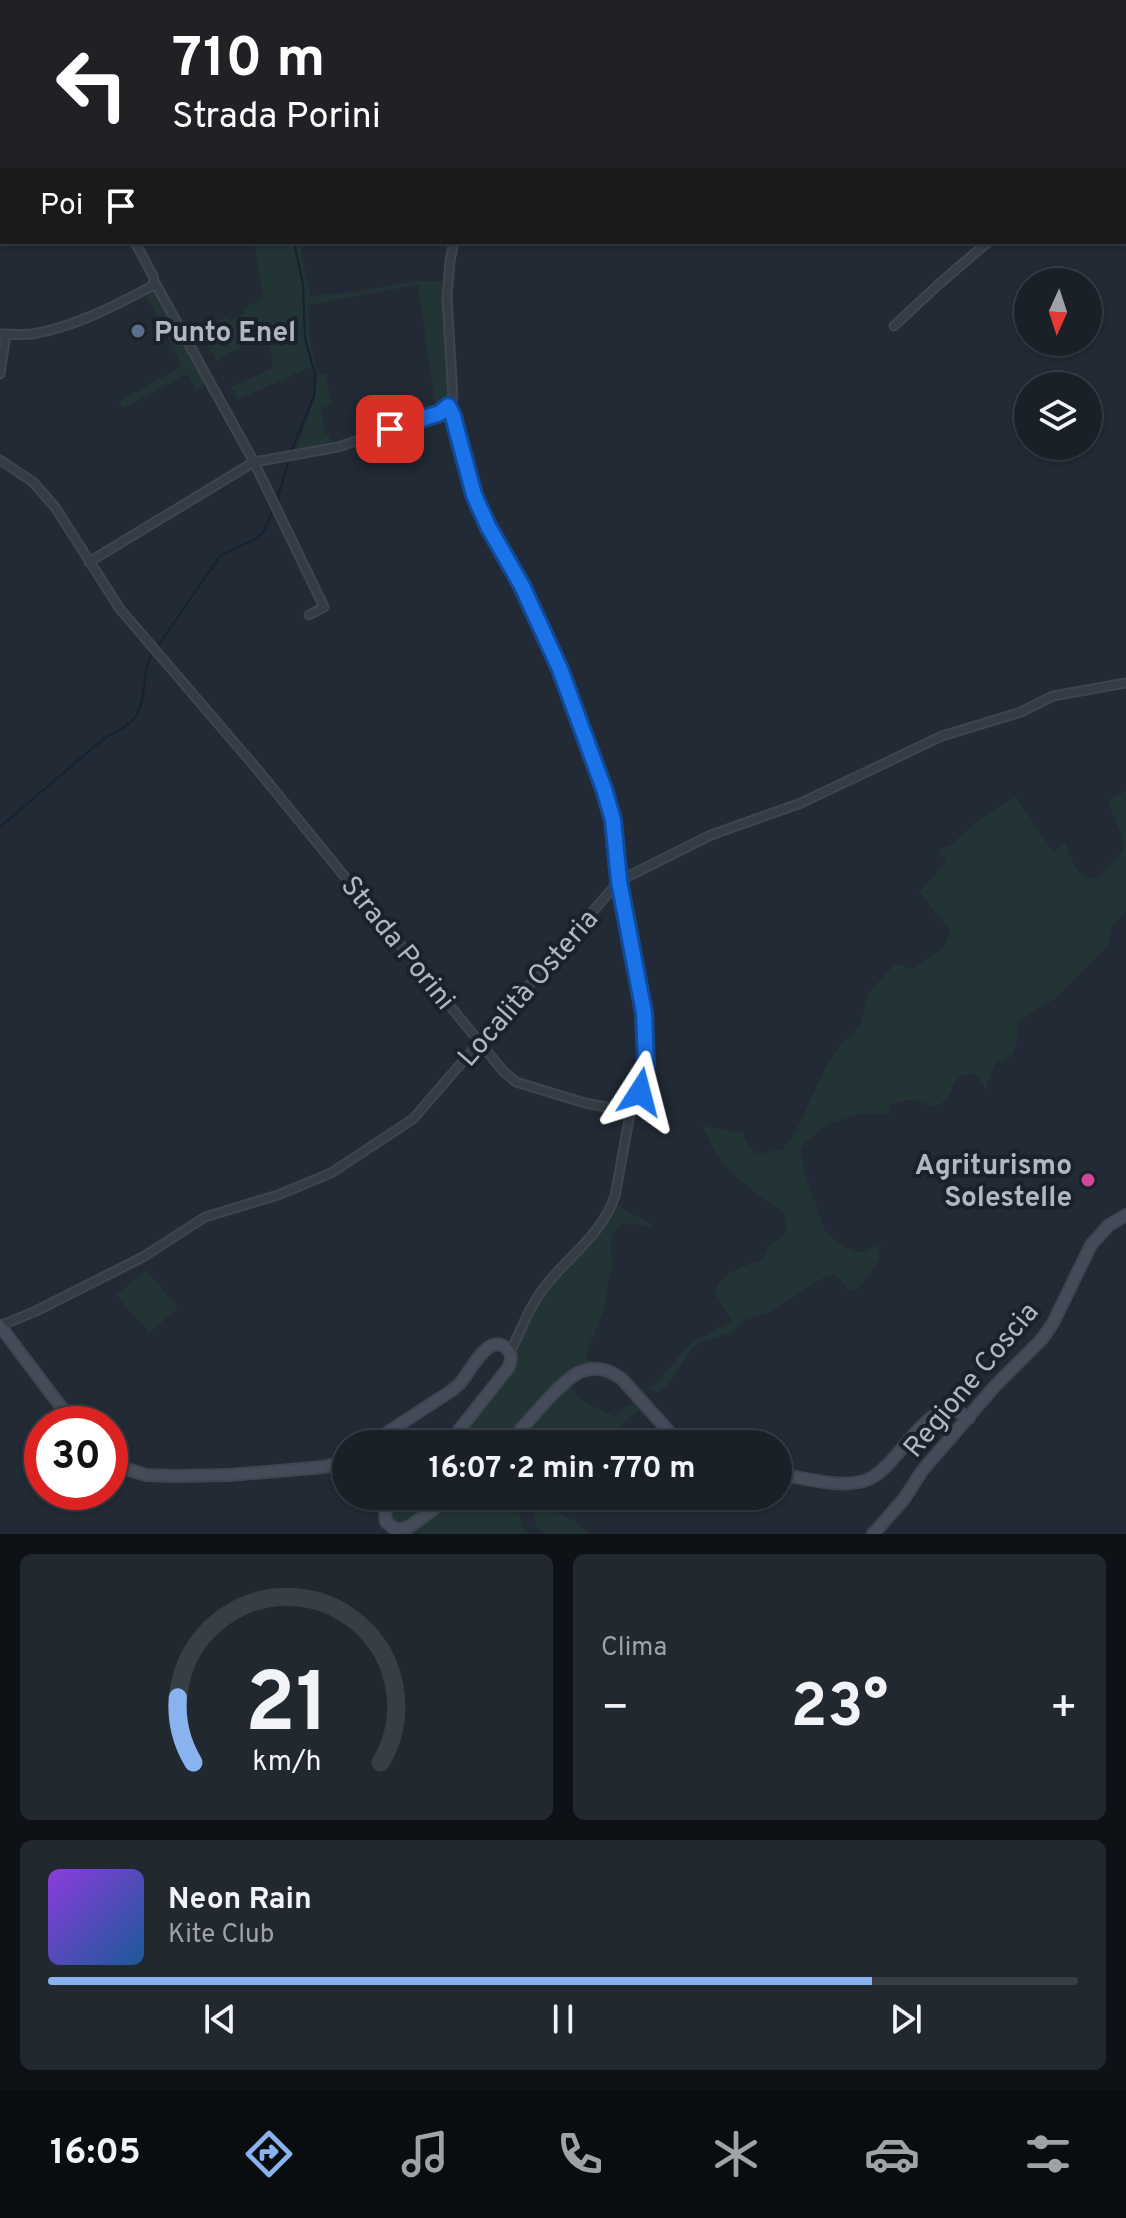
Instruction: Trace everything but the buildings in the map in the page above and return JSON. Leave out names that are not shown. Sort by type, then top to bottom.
[{"type":"street","points":[[136,244],[254,462],[324,607],[309,615]]},
{"type":"street","points":[[89,562],[254,462],[338,447],[440,413],[453,398],[447,297],[454,244]]},
{"type":"street","points":[[894,326],[986,244]]},
{"type":"street","points":[[0,374],[3,334],[36,333],[94,315],[148,288],[154,281]]},
{"type":"street","points":[[448,406],[474,495],[522,586],[560,669],[613,820],[619,881],[647,1042],[644,1080],[632,1103],[610,1210],[599,1227],[534,1301],[510,1352]]},
{"type":"street","name":"Strada Porini","points":[[0,460],[41,490],[55,507],[120,609],[503,1071],[516,1082],[595,1105],[606,1107],[632,1103]]},
{"type":"street","name":"Località Osteria","points":[[0,1326],[119,1270],[205,1217],[278,1195],[331,1173],[413,1119],[619,881],[711,835],[801,803],[942,736],[1021,712],[1053,696],[1126,683]]},
{"type":"street","name":"Regione Coscia","points":[[873,1534],[995,1386],[1033,1350],[1053,1323],[1091,1245],[1109,1225],[1126,1215]]},
{"type":"street","points":[[0,1326],[60,1406]]},
{"type":"street","points":[[391,1430],[461,1383],[481,1353],[489,1347],[504,1347],[512,1359],[508,1368],[459,1430]]},
{"type":"street","points":[[521,1430],[568,1380],[581,1371],[602,1369],[622,1379],[668,1430]]},
{"type":"street","points":[[792,1476],[841,1484],[871,1479],[885,1469],[930,1418],[942,1411],[952,1410],[969,1418]]},
{"type":"street","points":[[128,1469],[146,1475],[230,1475],[332,1465]]},
{"type":"street","points":[[385,1510],[386,1522],[396,1530],[409,1527],[433,1510]]},
{"type":"shaded area","points":[[254,244],[301,244],[311,296],[417,281],[442,281],[448,397],[436,410],[418,285],[308,305],[309,334],[316,370],[312,372],[310,367],[238,400],[231,387],[273,368],[269,341],[265,335],[216,361],[200,332],[227,317],[230,321],[245,313],[243,308],[263,298]]},
{"type":"shaded area","points":[[153,291],[158,293],[206,384],[196,390],[188,374],[124,408],[118,402],[182,366],[146,295]]},
{"type":"shaded area","points":[[326,373],[332,405],[321,408],[325,434],[330,434],[331,443],[296,450],[314,401],[318,374]]},
{"type":"shaded area","points":[[1126,791],[1126,911],[1111,927],[1109,944],[1053,1000],[1019,1020],[1016,1047],[1012,1055],[995,1064],[985,1089],[975,1074],[967,1074],[957,1079],[946,1099],[938,1105],[908,1100],[891,1105],[888,1114],[860,1113],[826,1126],[805,1143],[801,1151],[804,1170],[825,1231],[855,1252],[865,1252],[881,1243],[879,1259],[856,1292],[848,1289],[836,1274],[828,1275],[767,1313],[742,1321],[728,1333],[698,1344],[666,1387],[658,1392],[649,1390],[690,1343],[732,1321],[715,1293],[717,1286],[733,1271],[761,1260],[769,1245],[785,1235],[786,1231],[786,1222],[780,1210],[744,1184],[725,1164],[703,1126],[743,1133],[750,1149],[757,1154],[783,1149],[798,1127],[829,1060],[859,1028],[869,992],[894,965],[911,969],[936,953],[945,943],[950,930],[919,892],[947,861],[938,850],[950,845],[988,813],[1016,797],[1053,851],[1065,843],[1076,869],[1090,879],[1098,877],[1123,852],[1124,842],[1108,801]]},
{"type":"shaded area","points":[[616,1203],[653,1224],[650,1227],[637,1224],[620,1226],[612,1237],[614,1267],[609,1275],[605,1307],[586,1354],[586,1358],[598,1363],[589,1363],[564,1374],[515,1430],[462,1430],[513,1359],[541,1298],[609,1216]]},
{"type":"shaded area","points":[[146,1270],[178,1308],[149,1333],[116,1295]]},
{"type":"shaded area","points":[[570,1387],[582,1401],[614,1416],[633,1403],[639,1410],[620,1430],[529,1430]]},
{"type":"shaded area","points":[[425,1510],[401,1526],[391,1523],[389,1512]]},
{"type":"shaded area","points":[[438,1510],[518,1510],[526,1534],[406,1534]]},
{"type":"shaded area","points":[[534,1510],[552,1510],[574,1521],[589,1534],[544,1534],[536,1526]]},
{"type":"waterway","points":[[290,454],[314,396],[315,375],[305,338],[303,284],[295,244]]},
{"type":"waterway","points":[[277,500],[289,460]]},
{"type":"waterway","points":[[157,647],[220,556],[262,534],[273,509]]},
{"type":"waterway","points":[[0,827],[100,742],[132,721],[142,701],[147,667],[153,652]]},
{"type":"place","name":"Punto Enel","points":[[138,331]]},
{"type":"place","name":"Agriturismo Solestelle","points":[[1088,1180]]},
{"type":"route","points":[[390,429],[440,413],[448,406],[474,495],[522,586],[573,703],[613,820],[619,881],[647,1042],[640,1092]]}]
